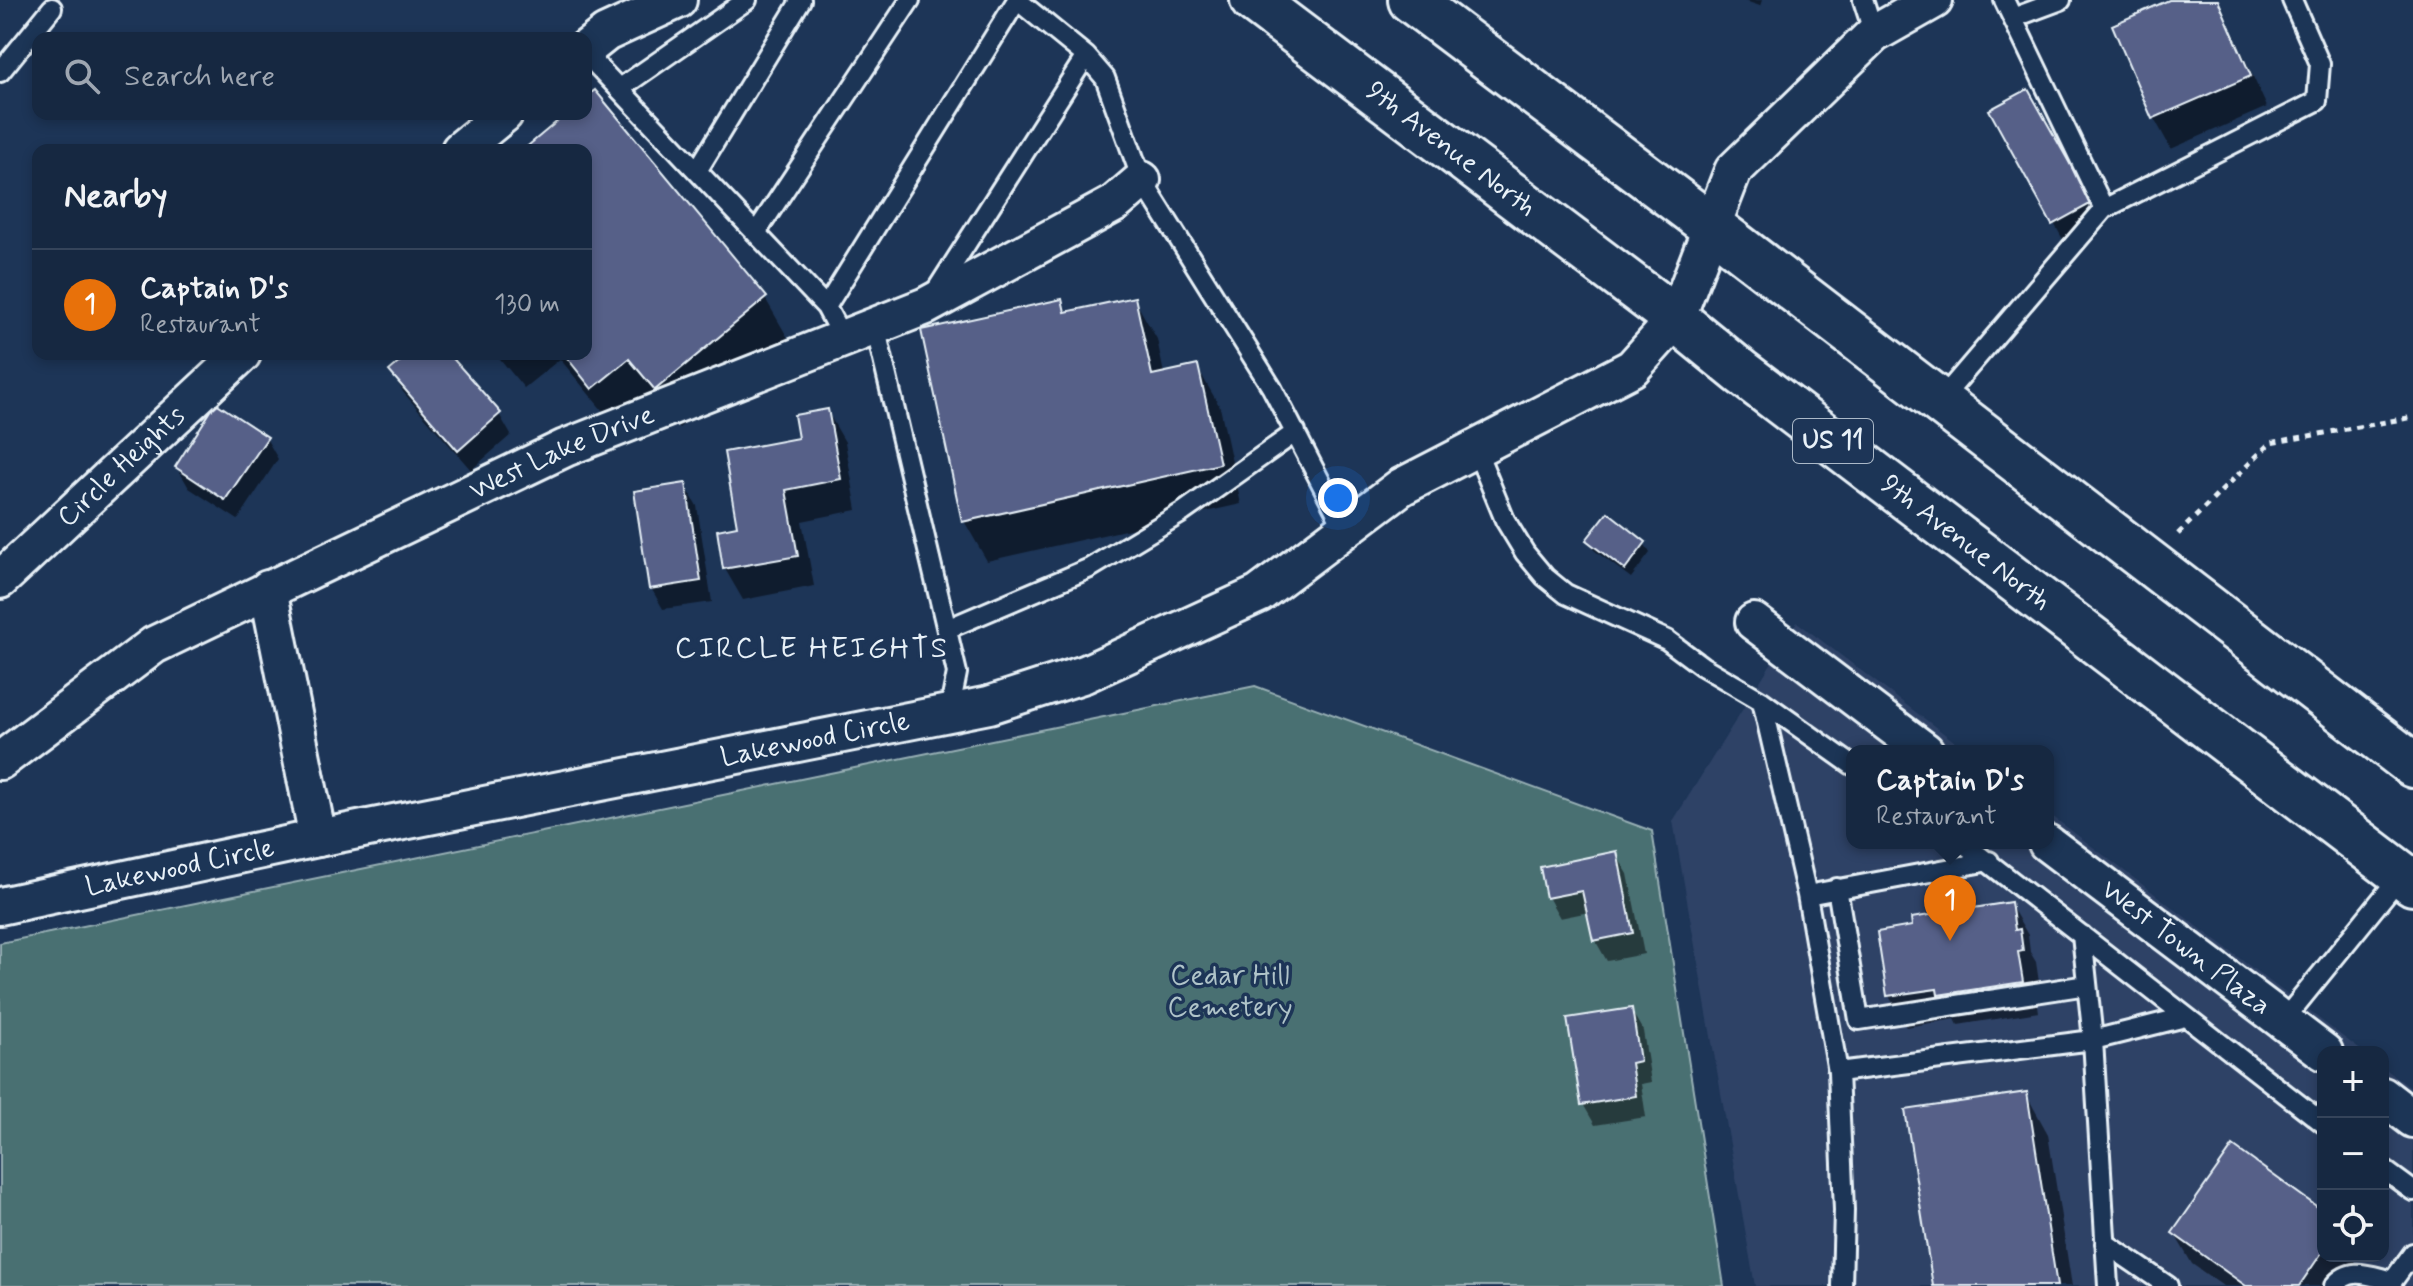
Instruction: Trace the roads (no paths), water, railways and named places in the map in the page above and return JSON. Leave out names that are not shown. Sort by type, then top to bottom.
[{"type":"main road","name":"9th Avenue North","points":[[1253,0],[1676,319],[1741,372],[2407,879]]},
{"type":"main road","points":[[1411,0],[1711,226],[2413,765]]},
{"type":"street","points":[[592,46],[606,33],[678,0]]},
{"type":"street","points":[[1676,319],[1733,171],[1874,34],[1934,0]]},
{"type":"street","points":[[467,144],[497,120]]},
{"type":"street","name":"West Lake Drive","points":[[0,761],[154,645],[565,448],[926,306],[1114,204],[1142,180]]},
{"type":"street","name":"Lakewood Circle","points":[[0,906],[318,838],[989,705],[1085,674],[1259,594],[1401,487],[1632,368],[1676,319]]},
{"type":"street","name":"Circle Heights","points":[[0,580],[236,360]]},
{"type":"street","points":[[268,589],[318,838]]},
{"type":"street","points":[[1754,622],[1917,745]]},
{"type":"street","name":"West Town Plaza","points":[[2054,848],[2317,1047]]},
{"type":"street","points":[[2389,1101],[2413,1119]]},
{"type":"lane","points":[[619,89],[747,0]]},
{"type":"lane","points":[[697,171],[801,0]]},
{"type":"lane","points":[[756,233],[910,0]]},
{"type":"lane","points":[[826,307],[1017,0],[1086,56],[1105,78],[1142,180],[1272,388],[1345,529]]},
{"type":"lane","points":[[1863,0],[1874,34]]},
{"type":"lane","points":[[2004,0],[2104,209]]},
{"type":"lane","points":[[2013,18],[2061,0]]},
{"type":"lane","points":[[1939,402],[2104,209],[2317,101],[2320,64],[2292,0]]},
{"type":"lane","points":[[32,32],[52,8]]},
{"type":"lane","points":[[0,72],[32,33]]},
{"type":"lane","points":[[926,306],[1086,56]]},
{"type":"lane","points":[[592,59],[826,307],[859,333],[947,629],[957,673],[949,713]]},
{"type":"lane","points":[[947,629],[1090,568],[1183,512],[1296,432]]},
{"type":"lane","points":[[1476,449],[1505,520],[1525,553],[1545,577],[1566,594],[1667,640],[1702,666],[1762,701],[1846,761]]},
{"type":"lane","points":[[1762,701],[1807,895],[1838,1072],[1844,1210],[1842,1286]]},
{"type":"lane","points":[[1972,849],[2317,1118]]},
{"type":"lane","points":[[1807,895],[1989,861]]},
{"type":"lane","points":[[2283,1021],[2407,879]]},
{"type":"lane","points":[[1837,888],[1859,1020],[2087,985]]},
{"type":"lane","points":[[2082,935],[2093,1040],[2108,1286]]},
{"type":"lane","points":[[1838,1072],[2093,1040],[2185,1017]]},
{"type":"lane","points":[[2389,1173],[2413,1191]]},
{"type":"lane","points":[[2105,1243],[2168,1286]]},
{"type":"lane","points":[[2334,1286],[2342,1276],[2357,1272],[2391,1284],[2413,1253]]},
{"type":"place","name":"Captain D's","points":[[1950,941]]},
{"type":"district","name":"CIRCLE HEIGHTS","points":[[812,648]]},
{"type":"park label","name":"Cedar Hill Cemetery","points":[[1230,992]]}]
